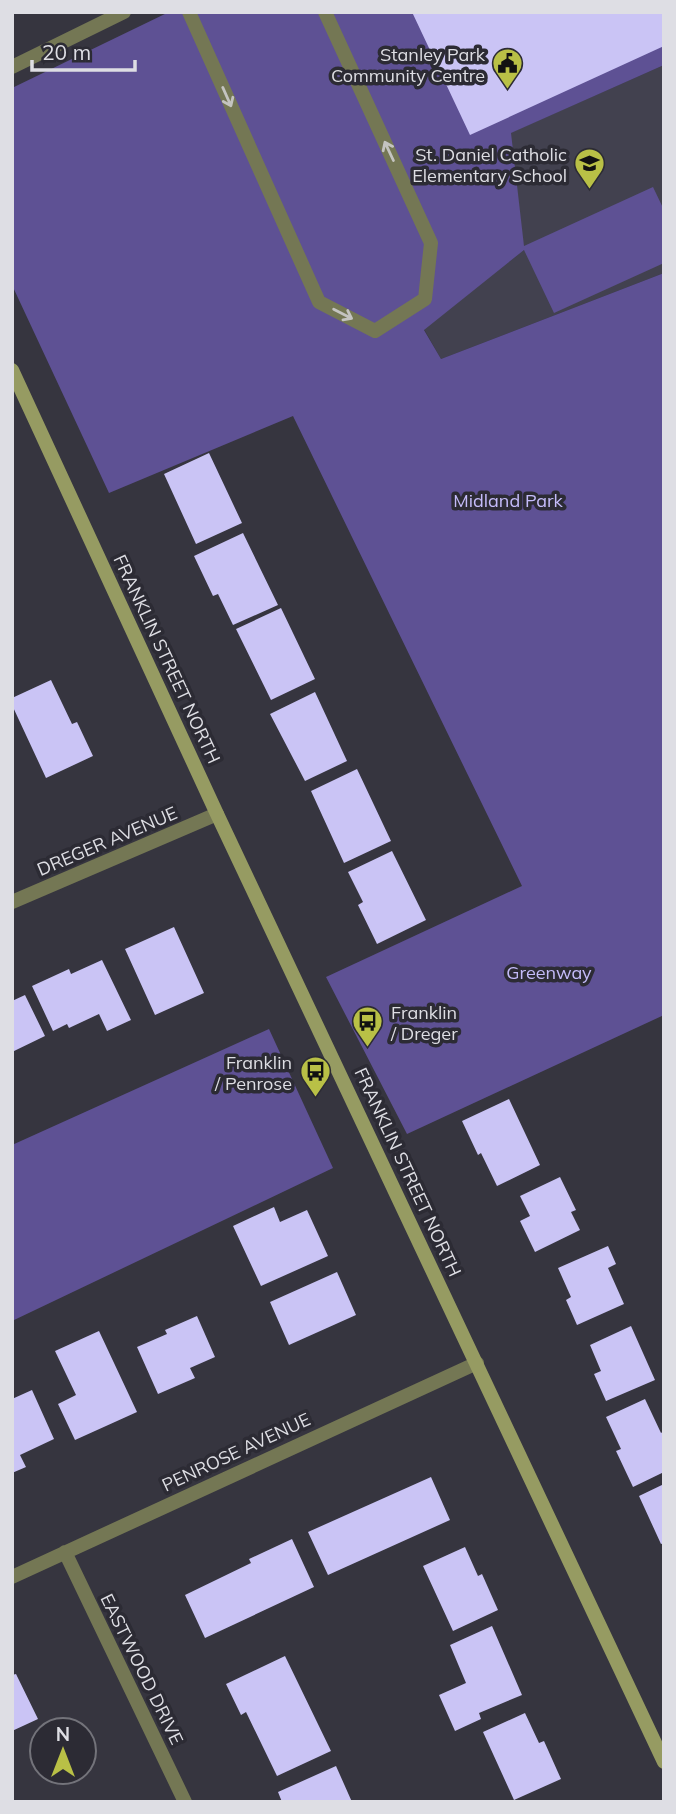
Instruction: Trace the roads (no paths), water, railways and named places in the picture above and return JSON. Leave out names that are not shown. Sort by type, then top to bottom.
[{"type":"street","points":[[12,67],[124,12]]},
{"type":"street","points":[[189,12],[319,302],[375,331],[425,299],[431,243],[325,12]]},
{"type":"street","name":"FRANKLIN STREET NORTH","points":[[12,370],[217,814],[664,1762]]},
{"type":"street","name":"DREGER AVENUE","points":[[12,902],[217,814]]},
{"type":"street","name":"PENROSE AVENUE","points":[[12,1577],[477,1363]]},
{"type":"street","name":"EASTWOOD DRIVE","points":[[65,1552],[185,1802]]},
{"type":"place","name":"Stanley Park Community Centre","points":[[508,91]]},
{"type":"place","name":"St. Daniel Catholic Elementary School","points":[[590,191]]},
{"type":"place","name":"Franklin / Dreger","points":[[368,1049]]},
{"type":"place","name":"Franklin / Penrose","points":[[315,1099]]},
{"type":"park label","name":"Midland Park","points":[[508,500]]},
{"type":"park label","name":"Greenway","points":[[549,972]]}]
